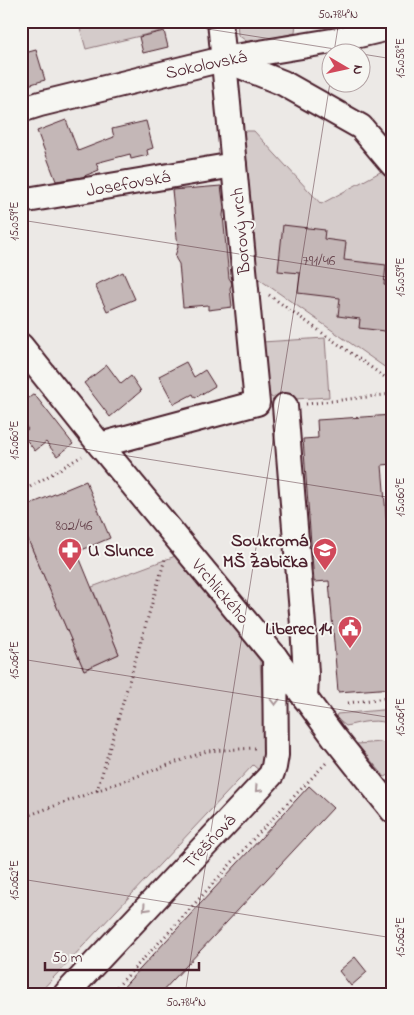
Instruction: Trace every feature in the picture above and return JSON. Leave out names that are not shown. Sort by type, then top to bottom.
[{"type":"street","name":"Borový vrch","points":[[100,445],[257,403],[220,21]]},
{"type":"street","name":"Sokolovská","points":[[21,110],[223,59],[338,40],[393,27]]},
{"type":"street","points":[[223,59],[283,83],[361,127],[393,165]]},
{"type":"street","name":"Josefovská","points":[[21,201],[234,165]]},
{"type":"street","name":"Vrchlického","points":[[21,346],[100,445],[226,584],[305,698],[393,811]]},
{"type":"street","points":[[285,406],[303,625],[306,674],[305,698]]},
{"type":"street","name":"Třešňová","points":[[66,994],[271,775],[276,756],[275,657]]},
{"type":"path","points":[[245,277],[393,383]]},
{"type":"path","points":[[285,406],[393,394]]},
{"type":"path","points":[[29,498],[25,490],[100,445]]},
{"type":"path","points":[[97,791],[175,526]]},
{"type":"path","points":[[348,703],[393,697]]},
{"type":"path","points":[[21,818],[207,751],[275,747]]},
{"type":"path","points":[[110,994],[331,758]]},
{"type":"shaded area","points":[[78,21],[202,21],[86,49]]},
{"type":"shaded area","points":[[237,21],[296,21],[295,33],[249,43],[238,35]]},
{"type":"shaded area","points":[[239,131],[254,131],[321,204],[382,171],[393,183],[393,373],[256,277]]},
{"type":"shaded area","points":[[325,338],[329,397],[277,400],[269,396],[262,342]]},
{"type":"shaded area","points":[[21,523],[84,670],[119,654],[92,587],[178,555],[260,661],[264,732],[262,773],[253,765],[38,994],[21,994]]},
{"type":"shaded area","points":[[393,709],[393,725],[376,721],[346,726],[336,718],[337,714]]},
{"type":"shaded area","points":[[381,742],[393,749],[393,773],[385,777],[357,744]]},
{"type":"building","points":[[164,31],[168,47],[143,53],[139,37]]},
{"type":"building","points":[[36,50],[45,80],[21,87],[21,54]]},
{"type":"building","points":[[66,120],[78,151],[114,137],[112,129],[146,121],[153,148],[147,150],[148,155],[131,159],[130,154],[96,163],[99,170],[82,177],[56,181],[37,131]]},
{"type":"building","points":[[221,186],[229,278],[232,284],[230,288],[232,307],[208,310],[208,305],[183,307],[179,264],[175,256],[178,247],[172,190]]},
{"type":"building","points":[[283,225],[325,230],[324,239],[346,242],[344,260],[386,265],[384,285],[393,286],[393,332],[359,328],[360,319],[338,316],[340,298],[298,293],[300,273],[278,271]]},
{"type":"building","points":[[123,272],[135,299],[107,311],[95,285]]},
{"type":"building","points":[[186,362],[194,377],[205,370],[215,386],[195,398],[193,394],[174,404],[159,376]]},
{"type":"building","points":[[107,365],[121,384],[131,376],[141,391],[110,417],[84,383]]},
{"type":"building","points":[[34,394],[73,444],[57,456],[46,442],[35,451],[22,434],[28,429],[21,421],[21,404]]},
{"type":"building","points":[[393,415],[393,464],[382,465],[393,601],[393,688],[338,692],[329,581],[314,582],[303,439],[318,438],[317,420]]},
{"type":"building","points":[[86,481],[110,538],[77,552],[119,654],[84,670],[21,523],[21,508]]},
{"type":"building","points":[[309,786],[333,808],[160,994],[117,994]]},
{"type":"building","points":[[355,957],[367,972],[351,986],[339,971]]},
{"type":"place","name":"U Slunce","points":[[70,571]]},
{"type":"place","name":"Soukromá MŠ Žabička","points":[[325,571]]},
{"type":"place","name":"Liberec 14","points":[[350,649]]}]
